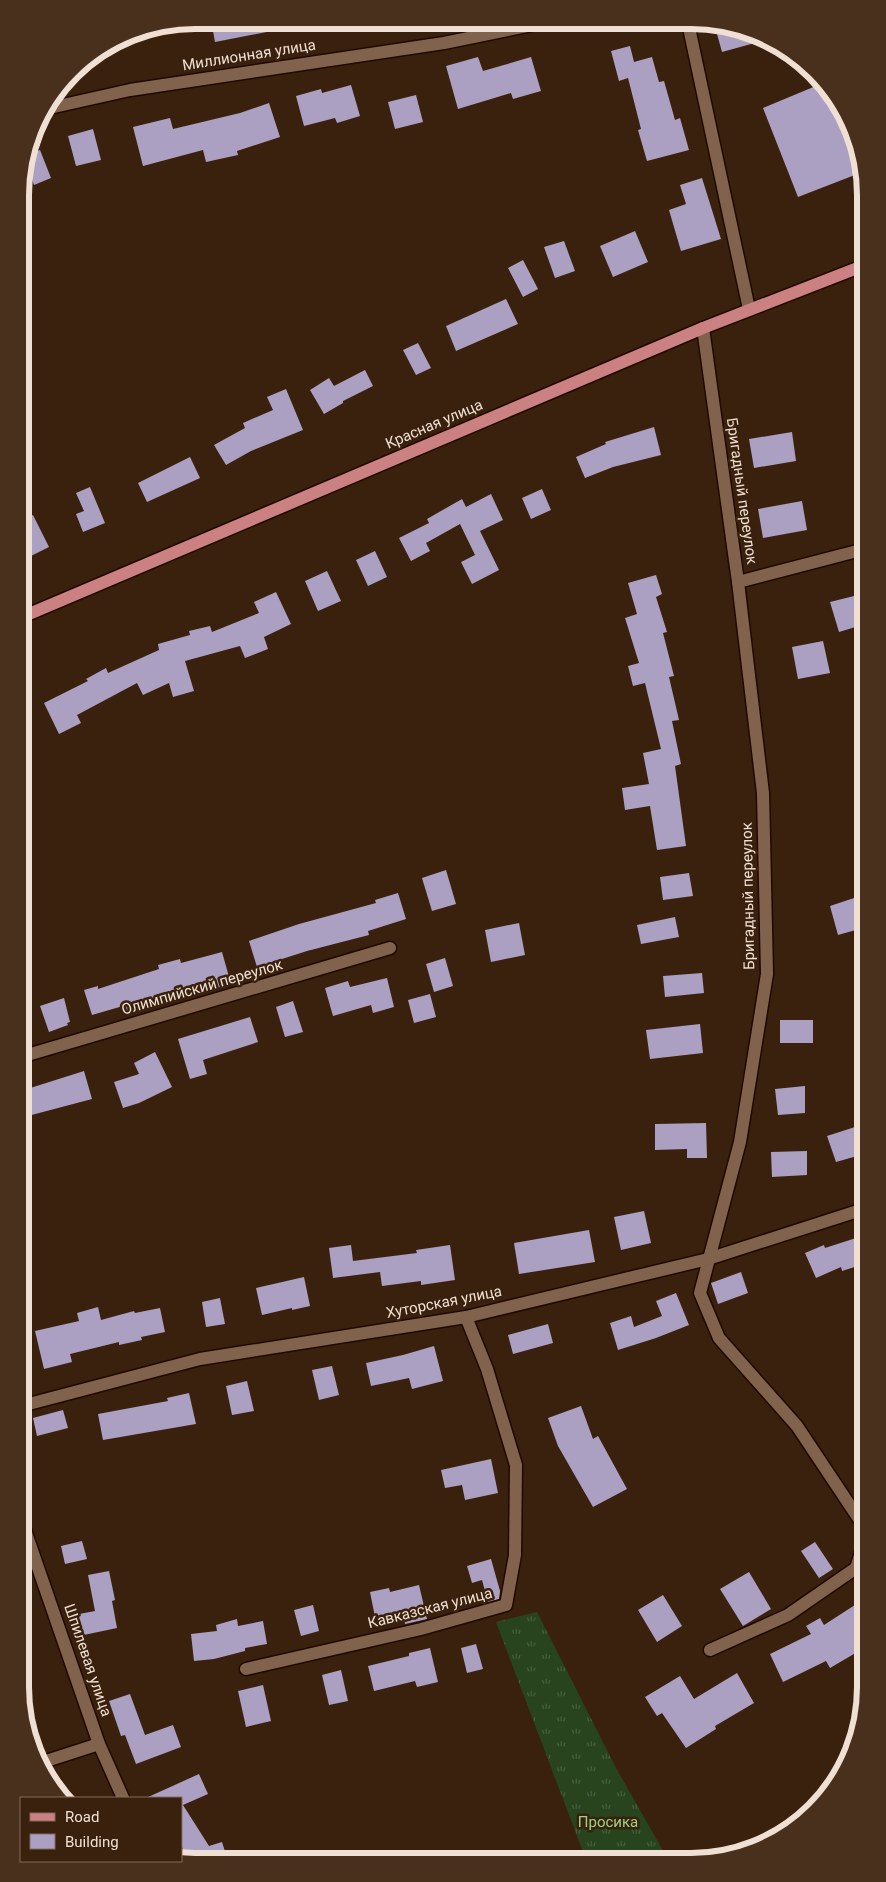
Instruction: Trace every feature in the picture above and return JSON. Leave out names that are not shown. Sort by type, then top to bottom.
[{"type":"main road","name":"Красная улица","points":[[29,614],[702,328],[857,268]]},
{"type":"street","name":"Миллионная улица","points":[[54,107],[130,90],[444,42],[511,29]]},
{"type":"street","points":[[689,29],[748,309]]},
{"type":"street","name":"Бригадный переулок","points":[[702,328],[738,582],[762,793],[767,974],[740,1142],[700,1293],[719,1338],[797,1426],[857,1516]]},
{"type":"street","points":[[738,582],[857,551]]},
{"type":"street","name":"Олимпийский переулок","points":[[29,1055],[390,948]]},
{"type":"street","name":"Хуторская улица","points":[[29,1404],[200,1360],[466,1317],[708,1259],[857,1210]]},
{"type":"street","name":"Кавказская улица","points":[[246,1669],[421,1629],[506,1605],[515,1555],[516,1465],[487,1369],[466,1317]]},
{"type":"street","name":"Шпилевая улица","points":[[29,1542],[99,1744],[123,1797]]},
{"type":"street","points":[[710,1650],[788,1616],[856,1568],[857,1565]]},
{"type":"street","points":[[46,1761],[99,1744]]},
{"type":"green space","name":"Просика","points":[[537,1612],[616,1768],[664,1853],[583,1853],[496,1622]]},
{"type":"building","points":[[213,29],[282,29],[215,42]]},
{"type":"building","points":[[716,31],[756,43],[722,52]]},
{"type":"building","points":[[630,46],[634,62],[652,57],[659,82],[664,81],[675,120],[680,118],[689,150],[647,161],[638,130],[641,129],[628,78],[619,81],[611,51]]},
{"type":"building","points":[[478,57],[483,71],[531,57],[541,91],[513,99],[511,93],[458,109],[446,66]]},
{"type":"building","points":[[351,85],[360,116],[337,123],[335,118],[304,126],[296,96],[321,89],[322,93]]},
{"type":"building","points":[[816,86],[835,112],[845,131],[852,152],[856,175],[798,197],[763,108]]},
{"type":"building","points":[[416,95],[423,122],[395,129],[388,102]]},
{"type":"building","points":[[269,103],[280,137],[237,151],[238,155],[206,162],[203,150],[143,166],[133,127],[170,118],[173,129],[240,113]]},
{"type":"building","points":[[93,129],[101,160],[76,166],[68,136]]},
{"type":"building","points":[[40,150],[51,178],[34,185],[30,175],[34,153]]},
{"type":"building","points":[[702,178],[721,239],[681,251],[669,210],[686,204],[680,185]]},
{"type":"building","points":[[635,231],[648,262],[613,277],[600,246]]},
{"type":"building","points":[[564,241],[575,271],[555,278],[544,247]]},
{"type":"building","points":[[523,260],[538,289],[523,297],[508,268]]},
{"type":"building","points":[[506,299],[518,324],[456,351],[446,326]]},
{"type":"building","points":[[418,343],[431,368],[416,375],[403,350]]},
{"type":"building","points":[[365,370],[373,386],[343,401],[343,403],[324,414],[310,390],[329,378],[334,386]]},
{"type":"building","points":[[286,389],[303,430],[251,451],[226,465],[214,445],[245,428],[243,423],[273,410],[267,397]]},
{"type":"building","points":[[654,427],[661,455],[613,467],[585,478],[576,457],[606,444],[605,442]]},
{"type":"building","points":[[792,432],[796,461],[754,468],[749,439]]},
{"type":"building","points":[[190,457],[200,478],[147,502],[138,483]]},
{"type":"building","points":[[90,487],[105,523],[83,532],[76,514],[84,511],[76,493]]},
{"type":"building","points":[[542,489],[551,510],[531,519],[522,498]]},
{"type":"building","points":[[491,494],[503,520],[480,531],[499,570],[472,584],[461,562],[475,555],[460,524],[426,543],[430,551],[411,561],[399,538],[429,523],[427,519],[462,499],[466,507]]},
{"type":"building","points":[[802,501],[807,530],[763,538],[758,509]]},
{"type":"building","points":[[33,515],[49,547],[29,557],[29,517]]},
{"type":"building","points":[[375,551],[387,577],[368,586],[356,560]]},
{"type":"building","points":[[327,571],[341,601],[318,611],[305,581]]},
{"type":"building","points":[[656,575],[662,594],[656,597],[667,632],[663,633],[674,676],[669,677],[679,720],[672,721],[681,764],[675,766],[686,846],[657,850],[650,806],[625,810],[622,788],[649,784],[643,753],[661,749],[645,683],[633,686],[628,666],[639,663],[625,618],[637,614],[628,583]]},
{"type":"building","points":[[276,592],[291,624],[264,637],[268,649],[245,658],[240,646],[185,661],[194,691],[173,697],[169,683],[143,695],[137,683],[77,715],[81,723],[59,734],[44,703],[88,681],[86,679],[106,668],[108,673],[159,650],[158,644],[190,635],[189,631],[210,626],[212,632],[259,613],[254,602]]},
{"type":"building","points":[[857,595],[857,627],[839,632],[830,602]]},
{"type":"building","points":[[823,641],[830,673],[798,679],[792,647]]},
{"type":"building","points":[[446,870],[456,904],[432,911],[422,878]]},
{"type":"building","points":[[689,873],[693,896],[663,900],[660,877]]},
{"type":"building","points":[[398,893],[406,919],[368,931],[369,935],[307,951],[257,967],[249,941],[299,924],[376,903],[375,900]]},
{"type":"building","points":[[857,897],[857,930],[838,935],[830,906]]},
{"type":"building","points":[[675,917],[679,937],[641,944],[637,925]]},
{"type":"building","points":[[519,923],[525,955],[491,962],[485,930]]},
{"type":"building","points":[[222,952],[231,984],[213,989],[212,982],[147,1000],[148,1004],[125,1012],[123,1006],[92,1015],[84,990],[98,986],[98,989],[159,969],[158,965],[180,959],[181,963]]},
{"type":"building","points":[[445,958],[453,986],[434,992],[426,964]]},
{"type":"building","points":[[702,973],[704,993],[665,997],[663,976]]},
{"type":"building","points":[[387,978],[394,1007],[373,1013],[371,1005],[333,1016],[325,988],[348,981],[350,987]]},
{"type":"building","points":[[430,994],[436,1017],[414,1023],[408,1000]]},
{"type":"building","points":[[64,998],[70,1022],[67,1023],[68,1025],[49,1032],[40,1006]]},
{"type":"building","points":[[293,1001],[303,1032],[285,1037],[276,1007]]},
{"type":"building","points":[[250,1017],[258,1042],[203,1060],[207,1074],[190,1079],[178,1039]]},
{"type":"building","points":[[780,1020],[813,1020],[813,1043],[780,1043]]},
{"type":"building","points":[[700,1024],[703,1053],[650,1059],[646,1030]]},
{"type":"building","points":[[155,1052],[172,1087],[139,1103],[123,1108],[114,1082],[139,1074],[134,1063]]},
{"type":"building","points":[[84,1071],[92,1099],[29,1116],[29,1088]]},
{"type":"building","points":[[805,1086],[805,1113],[778,1115],[775,1089]]},
{"type":"building","points":[[706,1123],[707,1158],[687,1158],[687,1149],[655,1150],[655,1124]]},
{"type":"building","points":[[855,1127],[857,1133],[857,1156],[836,1162],[827,1136]]},
{"type":"building","points":[[807,1151],[807,1175],[772,1177],[771,1152]]},
{"type":"building","points":[[644,1211],[651,1243],[621,1250],[614,1217]]},
{"type":"building","points":[[589,1230],[595,1262],[519,1274],[514,1243]]},
{"type":"building","points":[[856,1238],[857,1266],[842,1271],[841,1267],[816,1278],[805,1253],[824,1245],[825,1248]]},
{"type":"building","points":[[351,1245],[353,1261],[417,1253],[416,1250],[450,1245],[455,1280],[421,1285],[421,1281],[382,1286],[380,1272],[333,1278],[329,1248]]},
{"type":"building","points":[[741,1272],[748,1293],[718,1304],[711,1283]]},
{"type":"building","points":[[304,1277],[310,1306],[262,1315],[256,1288]]},
{"type":"building","points":[[676,1293],[689,1325],[618,1350],[610,1323],[631,1316],[634,1327],[662,1316],[656,1301]]},
{"type":"building","points":[[220,1298],[225,1324],[206,1327],[202,1302]]},
{"type":"building","points":[[98,1307],[101,1320],[134,1311],[135,1313],[160,1308],[165,1332],[141,1337],[142,1340],[119,1345],[119,1342],[70,1354],[72,1362],[44,1369],[35,1331],[79,1321],[77,1313]]},
{"type":"building","points":[[548,1324],[553,1343],[513,1354],[508,1335]]},
{"type":"building","points":[[434,1346],[443,1381],[412,1389],[409,1378],[371,1386],[366,1363]]},
{"type":"building","points":[[332,1366],[339,1395],[319,1400],[312,1370]]},
{"type":"building","points":[[247,1381],[254,1411],[232,1415],[226,1386]]},
{"type":"building","points":[[189,1393],[196,1424],[103,1440],[98,1414],[168,1401],[167,1398]]},
{"type":"building","points":[[581,1406],[593,1439],[598,1436],[627,1489],[593,1507],[558,1446],[548,1418]]},
{"type":"building","points":[[63,1410],[68,1428],[37,1436],[33,1418]]},
{"type":"building","points":[[491,1459],[498,1493],[465,1500],[462,1485],[445,1488],[441,1470]]},
{"type":"building","points":[[82,1541],[87,1559],[65,1564],[61,1546]]},
{"type":"building","points":[[815,1542],[833,1569],[819,1578],[801,1551]]},
{"type":"building","points":[[491,1559],[500,1591],[499,1599],[488,1602],[482,1580],[472,1583],[467,1566]]},
{"type":"building","points":[[109,1571],[115,1600],[112,1601],[117,1628],[79,1636],[74,1615],[95,1611],[88,1575]]},
{"type":"building","points":[[749,1572],[771,1609],[743,1626],[720,1589]]},
{"type":"building","points":[[419,1585],[427,1619],[405,1624],[404,1617],[376,1622],[370,1592],[389,1588],[390,1592]]},
{"type":"building","points":[[663,1595],[682,1626],[657,1642],[638,1610]]},
{"type":"building","points":[[857,1604],[857,1652],[830,1668],[826,1661],[783,1682],[770,1654],[811,1634],[806,1626],[820,1618],[824,1625]]},
{"type":"building","points":[[313,1605],[319,1631],[301,1636],[294,1610]]},
{"type":"building","points":[[237,1619],[238,1626],[263,1621],[267,1644],[245,1648],[245,1651],[214,1659],[194,1661],[191,1634],[217,1631],[216,1625]]},
{"type":"building","points":[[476,1644],[483,1669],[467,1673],[461,1648]]},
{"type":"building","points":[[430,1648],[438,1682],[417,1687],[415,1681],[374,1691],[368,1666],[409,1656],[409,1653]]},
{"type":"building","points":[[341,1670],[348,1701],[329,1705],[322,1675]]},
{"type":"building","points":[[737,1673],[754,1703],[715,1726],[716,1729],[686,1748],[662,1713],[657,1716],[645,1697],[680,1676],[694,1699]]},
{"type":"building","points":[[263,1685],[271,1721],[246,1727],[238,1691]]},
{"type":"building","points":[[130,1694],[145,1735],[173,1725],[181,1747],[136,1764],[125,1735],[121,1736],[109,1701]]},
{"type":"building","points":[[199,1774],[208,1794],[183,1805],[209,1846],[222,1842],[225,1853],[184,1853],[182,1847],[182,1797],[148,1797]]}]
